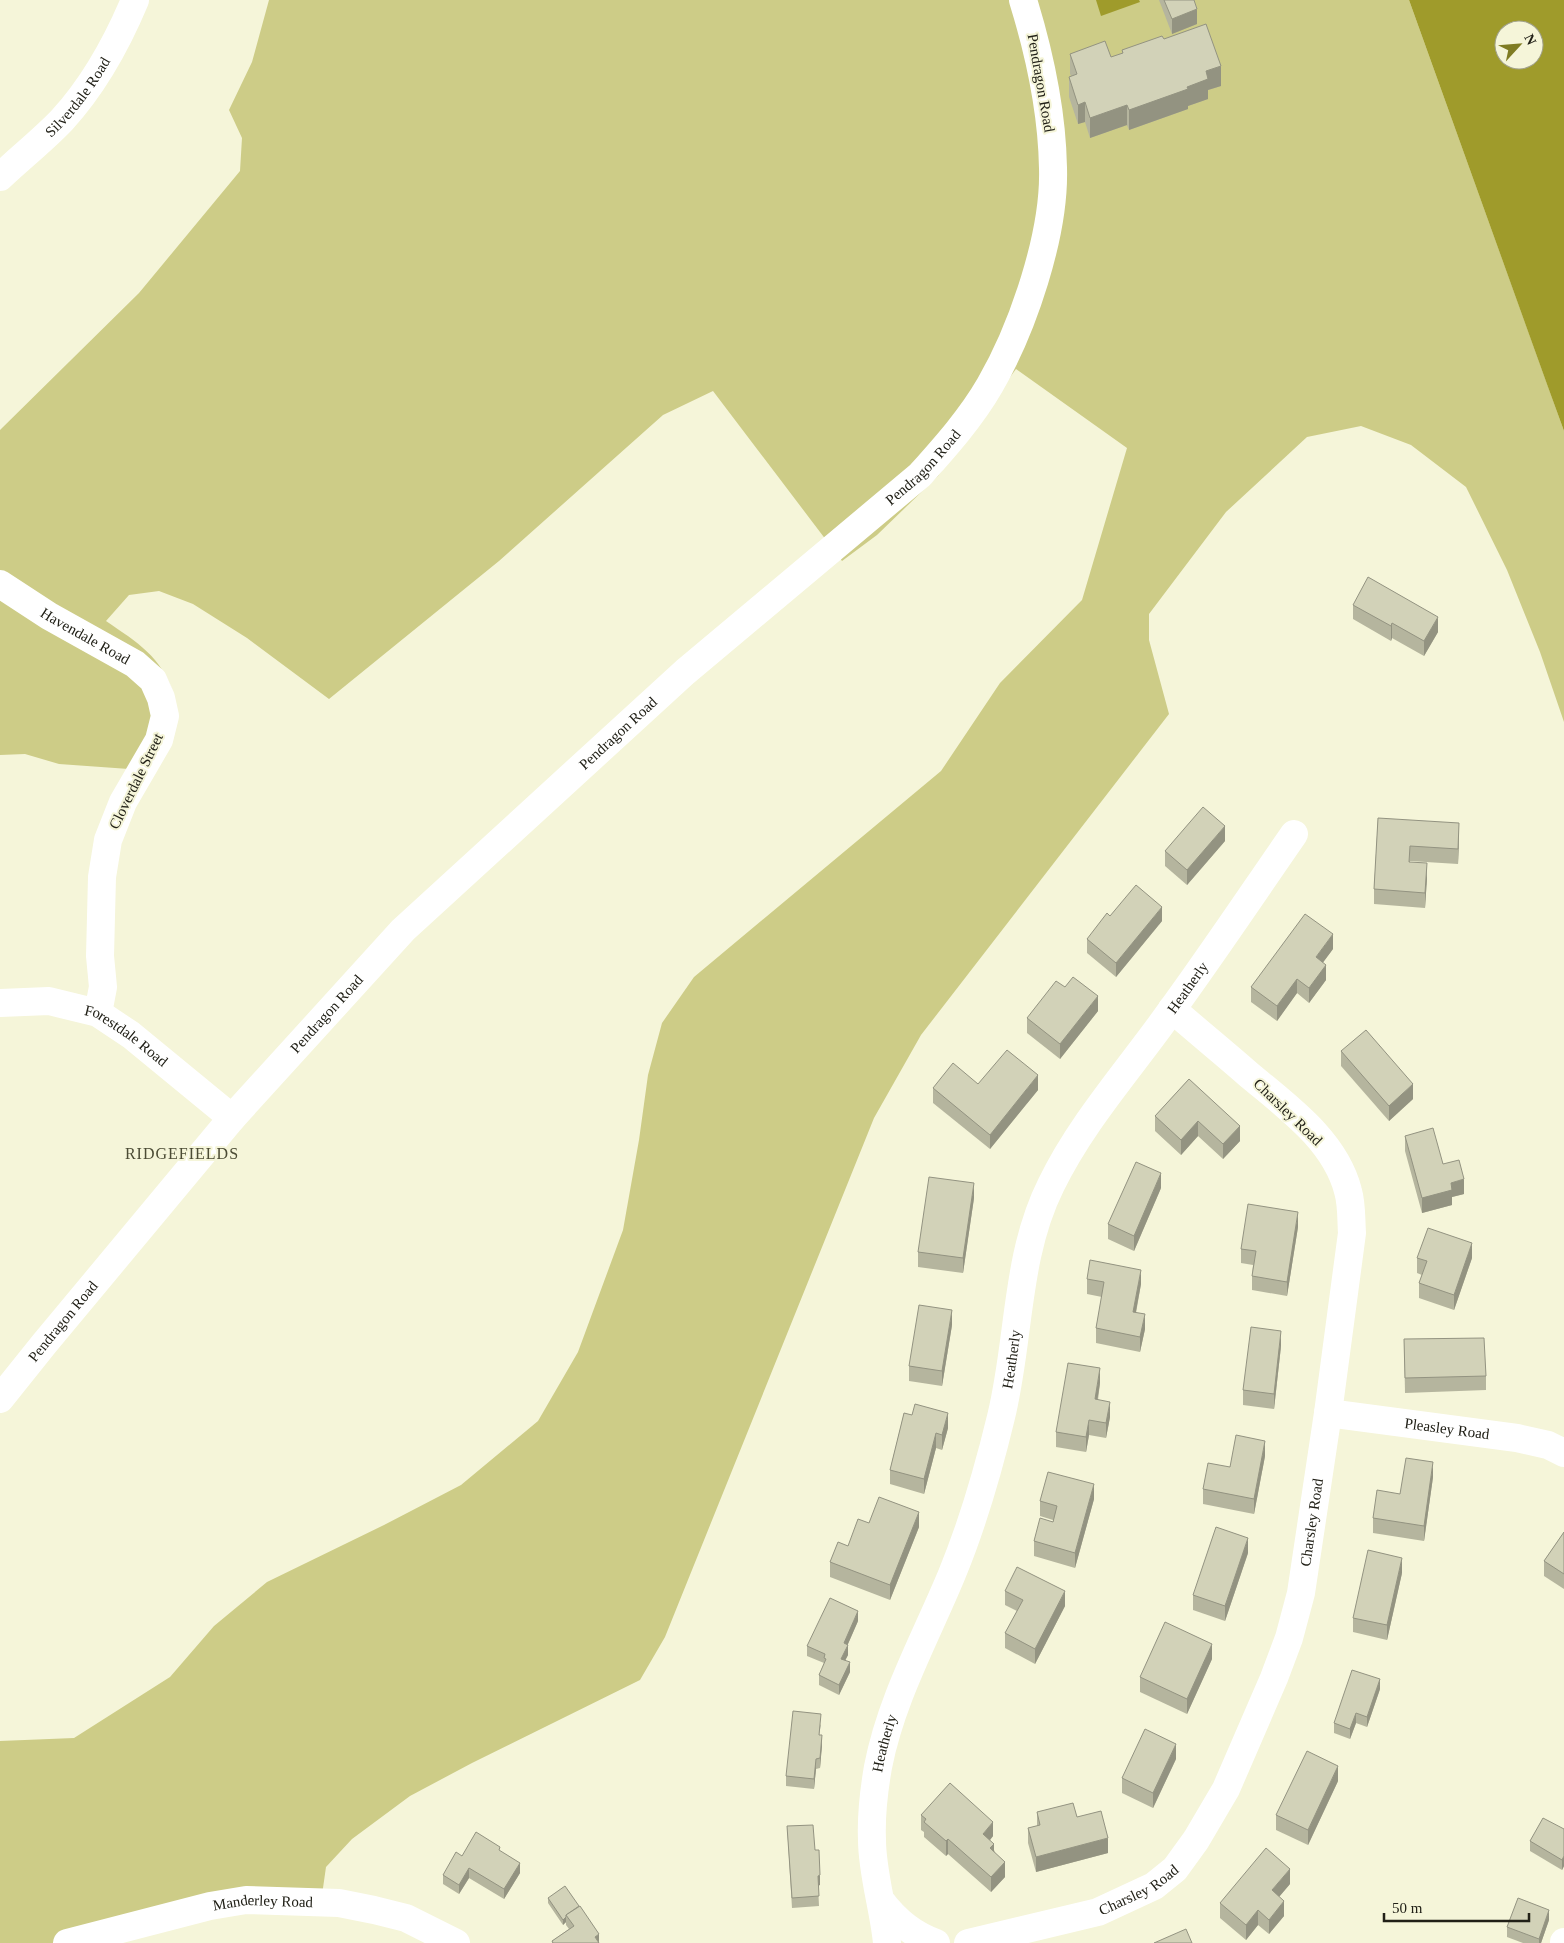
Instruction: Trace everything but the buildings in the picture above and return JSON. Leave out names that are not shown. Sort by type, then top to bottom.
[{"type":"street","name":"Silverdale Road","points":[[0,177],[61,120],[89,87],[124,25],[135,0]]},
{"type":"street","name":"Pendragon Road","points":[[0,1399],[232,1118],[403,930],[685,672],[920,475],[954,437],[990,386],[1017,326],[1041,257],[1049,213],[1053,170],[1049,115],[1037,46],[1023,0]]},
{"type":"street","name":"Havendale Road","points":[[0,584],[48,616],[135,664],[153,680],[161,698]]},
{"type":"street","name":"Cloverdale Street","points":[[98,1013],[103,987],[100,956],[102,877],[108,840],[122,802],[159,740],[165,716],[161,698]]},
{"type":"street","name":"Heatherly","points":[[887,1943],[872,1842],[878,1770],[887,1731],[905,1680],[951,1576],[970,1529],[983,1488],[1003,1407],[1027,1252],[1049,1188],[1064,1160],[1089,1123],[1172,1010],[1294,834]]},
{"type":"street","name":"Forestdale Road","points":[[0,1003],[49,1001],[98,1013],[131,1035],[232,1118]]},
{"type":"street","name":"Charsley Road","points":[[946,1943],[972,1942],[1098,1912],[1154,1886],[1175,1869],[1196,1840],[1234,1772],[1253,1730],[1289,1638],[1301,1593],[1352,1233],[1348,1190],[1339,1169],[1326,1147],[1310,1128],[1172,1010]]},
{"type":"street","name":"Pleasley Road","points":[[1328,1413],[1517,1438],[1548,1445],[1564,1452]]},
{"type":"street","name":"Manderley Road","points":[[67,1943],[210,1906],[246,1900],[339,1903],[374,1910],[406,1918],[456,1943]]},
{"type":"street","points":[[881,1901],[892,1917],[922,1938],[936,1943]]},
{"type":"shaded area","points":[[269,0],[1409,0],[1564,431],[1564,722],[1540,652],[1507,570],[1466,487],[1411,445],[1361,426],[1307,437],[1226,512],[1149,614],[1149,640],[1169,714],[921,1035],[874,1118],[665,1637],[640,1680],[472,1763],[410,1796],[352,1839],[326,1867],[319,1916],[247,1910],[113,1943],[0,1943],[0,1741],[74,1738],[170,1677],[214,1626],[267,1582],[461,1485],[538,1421],[578,1352],[623,1230],[648,1075],[662,1023],[694,977],[941,771],[1000,683],[1082,600],[1127,448],[1016,369],[938,476],[877,535],[842,561],[713,391],[663,415],[499,561],[329,699],[247,638],[193,604],[159,591],[129,595],[106,621],[138,644],[155,660],[169,682],[174,695],[129,769],[59,764],[25,754],[0,755],[0,430],[139,293],[240,171],[242,138],[229,110],[252,62]]},
{"type":"shaded area","points":[[1096,0],[1139,0],[1140,2],[1101,16]]},
{"type":"shaded area","points":[[1409,0],[1564,0],[1564,431]]},
{"type":"district","name":"RIDGEFIELDS","points":[[182,1153]]}]
